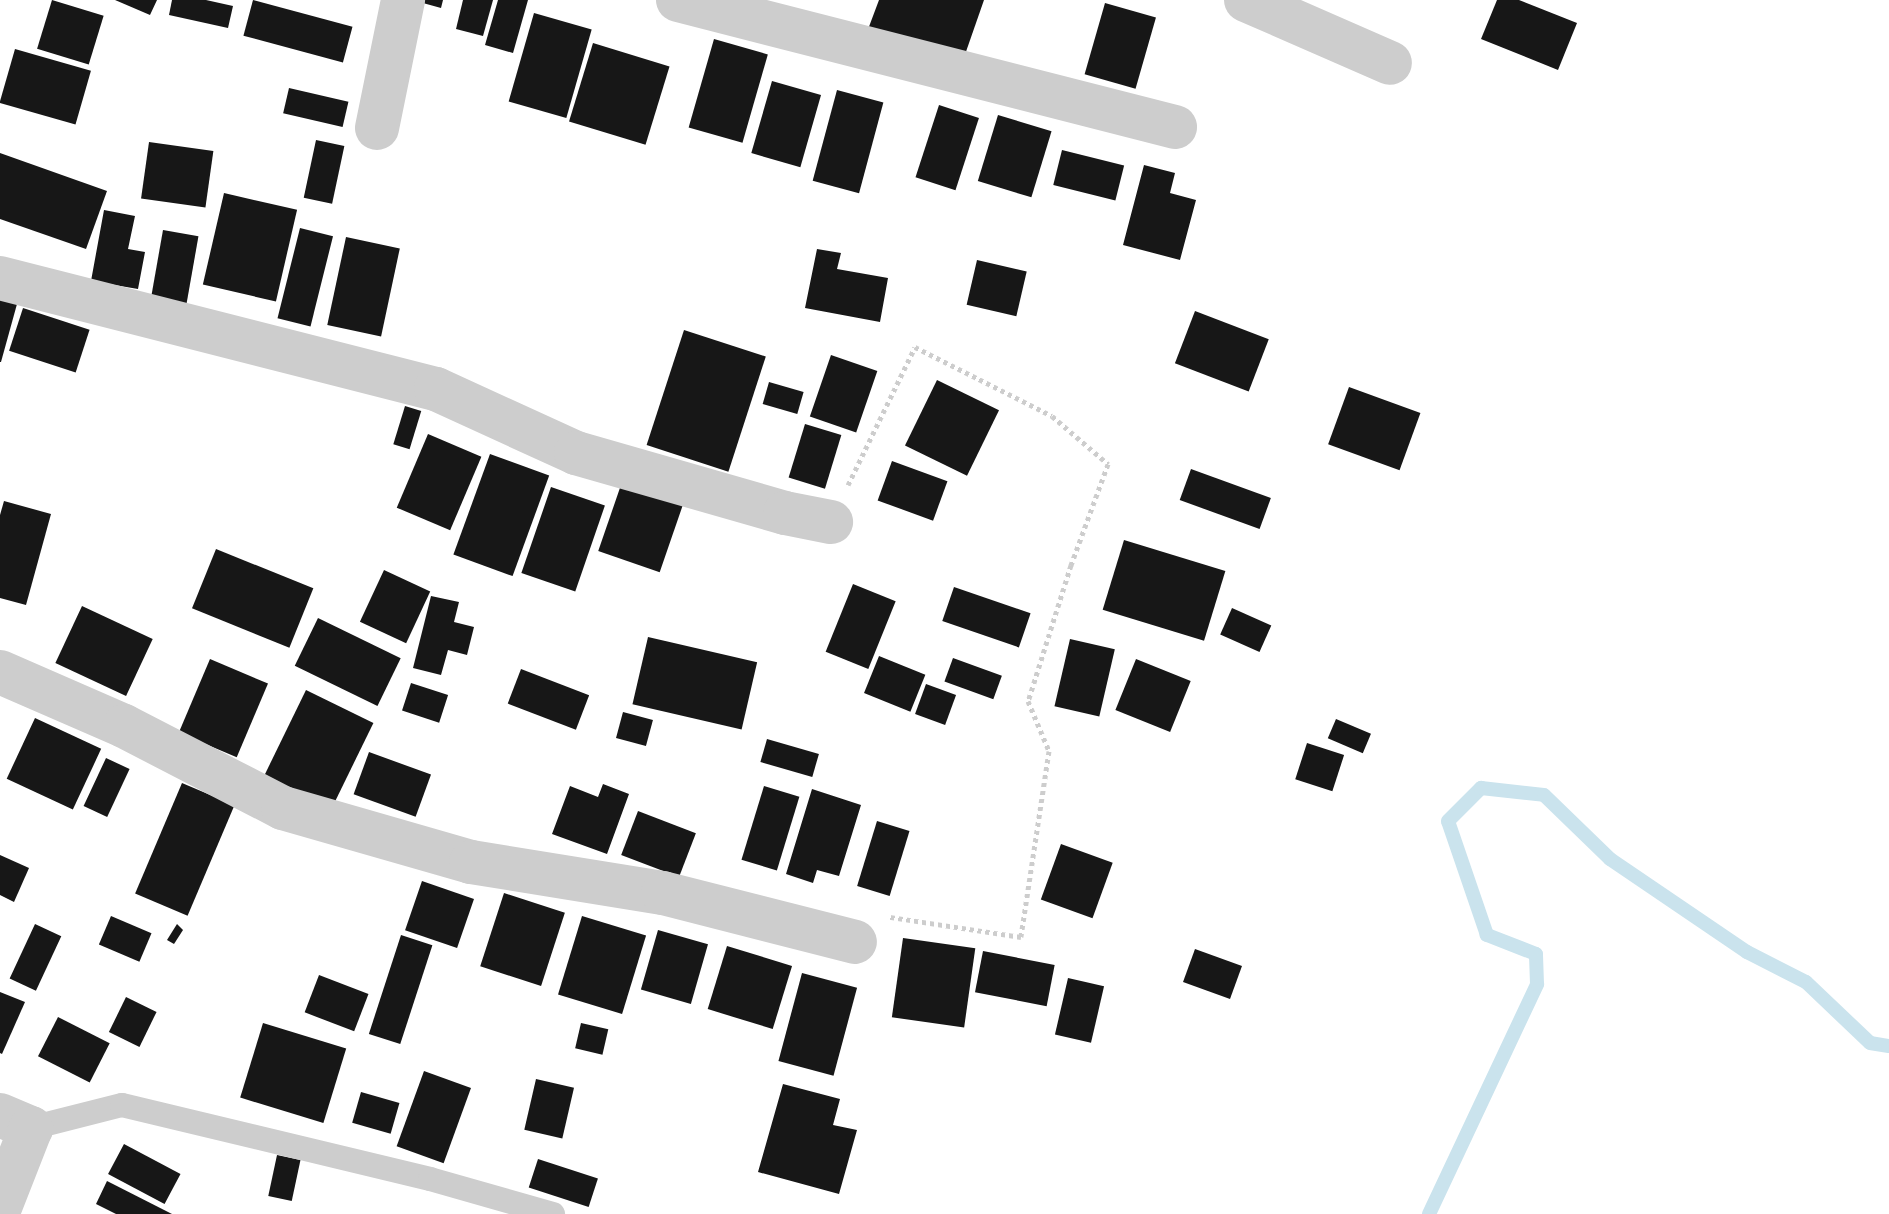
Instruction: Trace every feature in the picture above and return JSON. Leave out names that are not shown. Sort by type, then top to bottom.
[{"type":"street","points":[[377,128],[403,0]]},
{"type":"street","points":[[678,0],[1175,127]]},
{"type":"street","points":[[1246,0],[1390,63]]},
{"type":"street","points":[[0,278],[436,389],[576,453],[785,513],[831,522]]},
{"type":"street","points":[[0,672],[124,726],[283,808],[471,862],[663,893],[855,942]]},
{"type":"street","points":[[0,1207],[16,1122]]},
{"type":"lane","points":[[16,1122],[122,1105],[430,1179],[553,1214]]},
{"type":"path","points":[[831,522],[915,347],[1052,416],[1108,464],[1071,565],[1028,701],[1049,751],[1021,937],[892,916],[855,942]]},
{"type":"building","points":[[52,0],[104,16],[89,65],[37,49]]},
{"type":"building","points":[[115,0],[157,0],[150,15]]},
{"type":"building","points":[[172,0],[206,0],[233,6],[228,28],[169,15]]},
{"type":"building","points":[[253,0],[352,27],[343,62],[243,36]]},
{"type":"building","points":[[412,0],[443,0],[441,8]]},
{"type":"building","points":[[463,0],[493,0],[483,36],[456,29]]},
{"type":"building","points":[[498,0],[528,0],[513,53],[485,45]]},
{"type":"building","points":[[879,0],[984,0],[961,66],[867,32]]},
{"type":"building","points":[[1497,0],[1519,0],[1577,23],[1558,70],[1481,39]]},
{"type":"building","points":[[1105,3],[1156,18],[1136,89],[1085,74]]},
{"type":"building","points":[[534,13],[592,30],[566,118],[509,101]]},
{"type":"building","points":[[714,39],[768,54],[742,143],[689,127]]},
{"type":"building","points":[[593,43],[670,66],[646,145],[569,121]]},
{"type":"building","points":[[15,49],[91,71],[76,125],[0,103]]},
{"type":"building","points":[[772,81],[821,95],[800,167],[751,153]]},
{"type":"building","points":[[289,88],[348,102],[343,127],[283,113]]},
{"type":"building","points":[[837,90],[883,102],[859,193],[813,181]]},
{"type":"building","points":[[939,105],[979,118],[955,190],[916,177]]},
{"type":"building","points":[[998,115],[1052,131],[1031,197],[978,181]]},
{"type":"building","points":[[316,140],[344,146],[332,204],[304,198]]},
{"type":"building","points":[[149,142],[213,151],[205,207],[141,198]]},
{"type":"building","points":[[1062,150],[1124,165],[1115,200],[1053,185]]},
{"type":"building","points":[[0,153],[107,191],[86,249],[0,219]]},
{"type":"building","points":[[1144,165],[1175,173],[1170,193],[1196,200],[1180,260],[1123,245]]},
{"type":"building","points":[[224,193],[297,210],[276,301],[203,285]]},
{"type":"building","points":[[104,210],[135,216],[128,249],[145,252],[138,289],[91,281]]},
{"type":"building","points":[[300,228],[333,236],[310,326],[278,318]]},
{"type":"building","points":[[163,230],[198,236],[185,312],[150,306]]},
{"type":"building","points":[[346,237],[400,248],[381,336],[327,325]]},
{"type":"building","points":[[817,249],[841,253],[837,269],[888,278],[880,322],[805,308]]},
{"type":"building","points":[[977,260],[1027,271],[1016,316],[967,305]]},
{"type":"building","points":[[0,298],[17,304],[1,362],[0,362]]},
{"type":"building","points":[[23,308],[90,330],[76,372],[9,351]]},
{"type":"building","points":[[1195,311],[1269,339],[1249,392],[1175,363]]},
{"type":"building","points":[[684,330],[766,357],[728,472],[647,445]]},
{"type":"building","points":[[831,355],[877,371],[856,432],[810,416]]},
{"type":"building","points":[[937,380],[999,410],[967,476],[905,446]]},
{"type":"building","points":[[769,382],[804,392],[797,414],[763,404]]},
{"type":"building","points":[[1349,387],[1420,413],[1400,470],[1328,444]]},
{"type":"building","points":[[405,406],[421,411],[410,449],[393,444]]},
{"type":"building","points":[[805,424],[841,435],[825,489],[789,478]]},
{"type":"building","points":[[428,434],[481,457],[450,530],[397,508]]},
{"type":"building","points":[[490,454],[549,476],[513,576],[453,555]]},
{"type":"building","points":[[892,461],[947,481],[933,521],[878,500]]},
{"type":"building","points":[[1191,469],[1271,498],[1260,529],[1180,500]]},
{"type":"building","points":[[622,482],[683,503],[660,572],[598,551]]},
{"type":"building","points":[[551,487],[605,506],[575,592],[521,573]]},
{"type":"building","points":[[4,501],[51,514],[26,605],[0,598],[0,515]]},
{"type":"building","points":[[1124,540],[1225,571],[1204,641],[1103,610]]},
{"type":"building","points":[[216,549],[313,588],[289,648],[192,608]]},
{"type":"building","points":[[384,570],[430,592],[406,643],[360,622]]},
{"type":"building","points":[[853,584],[896,601],[868,669],[826,652]]},
{"type":"building","points":[[954,587],[1031,613],[1019,647],[942,621]]},
{"type":"building","points":[[431,596],[459,602],[454,622],[474,627],[467,655],[448,650],[441,675],[413,668]]},
{"type":"building","points":[[82,606],[153,639],[126,696],[55,663]]},
{"type":"building","points":[[1232,608],[1271,625],[1259,652],[1220,634]]},
{"type":"building","points":[[318,618],[401,658],[377,706],[295,666]]},
{"type":"building","points":[[648,637],[757,662],[742,729],[632,704]]},
{"type":"building","points":[[1070,639],[1115,649],[1099,717],[1054,706]]},
{"type":"building","points":[[879,656],[925,675],[910,712],[864,693]]},
{"type":"building","points":[[953,658],[1002,676],[993,699],[944,681]]},
{"type":"building","points":[[210,659],[268,684],[237,757],[179,733]]},
{"type":"building","points":[[1136,659],[1191,681],[1170,732],[1115,710]]},
{"type":"building","points":[[521,669],[589,695],[576,730],[508,704]]},
{"type":"building","points":[[411,683],[448,695],[439,723],[402,711]]},
{"type":"building","points":[[926,684],[956,695],[945,725],[915,714]]},
{"type":"building","points":[[306,690],[373,723],[332,808],[264,775]]},
{"type":"building","points":[[623,712],[653,720],[646,746],[616,738]]},
{"type":"building","points":[[35,718],[101,749],[73,810],[7,779]]},
{"type":"building","points":[[1336,719],[1371,734],[1363,753],[1328,738]]},
{"type":"building","points":[[767,739],[819,754],[812,777],[760,762]]},
{"type":"building","points":[[1307,743],[1344,755],[1332,791],[1295,779]]},
{"type":"building","points":[[369,752],[431,775],[416,817],[354,794]]},
{"type":"building","points":[[106,758],[130,769],[107,817],[84,806]]},
{"type":"building","points":[[182,783],[234,805],[188,916],[135,893]]},
{"type":"building","points":[[603,784],[629,794],[607,854],[552,834],[570,786],[598,797]]},
{"type":"building","points":[[764,786],[799,797],[777,870],[741,860]]},
{"type":"building","points":[[812,789],[861,805],[839,876],[817,870],[813,883],[786,874]]},
{"type":"building","points":[[638,811],[696,833],[679,877],[621,855]]},
{"type":"building","points":[[877,821],[910,831],[890,896],[857,886]]},
{"type":"building","points":[[1061,844],[1113,863],[1093,918],[1041,899]]},
{"type":"building","points":[[0,855],[29,868],[14,902],[0,895]]},
{"type":"building","points":[[422,881],[474,899],[457,948],[405,930]]},
{"type":"building","points":[[504,893],[565,913],[541,986],[480,966]]},
{"type":"building","points":[[111,916],[152,933],[139,962],[99,945]]},
{"type":"building","points":[[582,916],[646,936],[622,1014],[558,994]]},
{"type":"building","points":[[35,924],[61,936],[36,991],[10,978]]},
{"type":"building","points":[[177,924],[183,930],[174,944],[167,940]]},
{"type":"building","points":[[658,930],[708,944],[691,1004],[641,990]]},
{"type":"building","points":[[401,935],[432,945],[400,1044],[369,1034]]},
{"type":"building","points":[[903,938],[975,948],[964,1027],[892,1017]]},
{"type":"building","points":[[727,946],[792,966],[773,1029],[708,1009]]},
{"type":"building","points":[[1195,949],[1242,966],[1230,999],[1183,982]]},
{"type":"building","points":[[983,951],[1055,965],[1047,1006],[975,992]]},
{"type":"building","points":[[802,973],[857,988],[834,1076],[778,1061]]},
{"type":"building","points":[[319,975],[368,994],[354,1031],[305,1012]]},
{"type":"building","points":[[1068,978],[1104,986],[1091,1043],[1055,1035]]},
{"type":"building","points":[[0,992],[25,1002],[2,1054],[0,1053]]},
{"type":"building","points":[[126,997],[157,1012],[139,1047],[109,1032]]},
{"type":"building","points":[[58,1017],[110,1043],[90,1083],[38,1056]]},
{"type":"building","points":[[263,1023],[346,1048],[323,1123],[240,1098]]},
{"type":"building","points":[[581,1023],[608,1029],[602,1055],[575,1048]]},
{"type":"building","points":[[424,1071],[471,1088],[444,1163],[397,1146]]},
{"type":"building","points":[[536,1079],[574,1088],[562,1138],[524,1130]]},
{"type":"building","points":[[783,1084],[840,1099],[833,1125],[857,1130],[839,1194],[758,1172]]},
{"type":"building","points":[[361,1092],[399,1103],[391,1134],[352,1123]]},
{"type":"building","points":[[124,1144],[181,1174],[165,1204],[108,1174]]},
{"type":"building","points":[[277,1155],[300,1160],[292,1201],[268,1196]]},
{"type":"building","points":[[538,1159],[598,1178],[589,1207],[529,1188]]},
{"type":"building","points":[[107,1181],[172,1214],[116,1214],[96,1204]]},
{"type":"waterway","points":[[1429,1214],[1537,984],[1536,954],[1487,935],[1448,821],[1481,788],[1544,795],[1610,859],[1747,952],[1806,982],[1870,1043],[1889,1046]]}]
